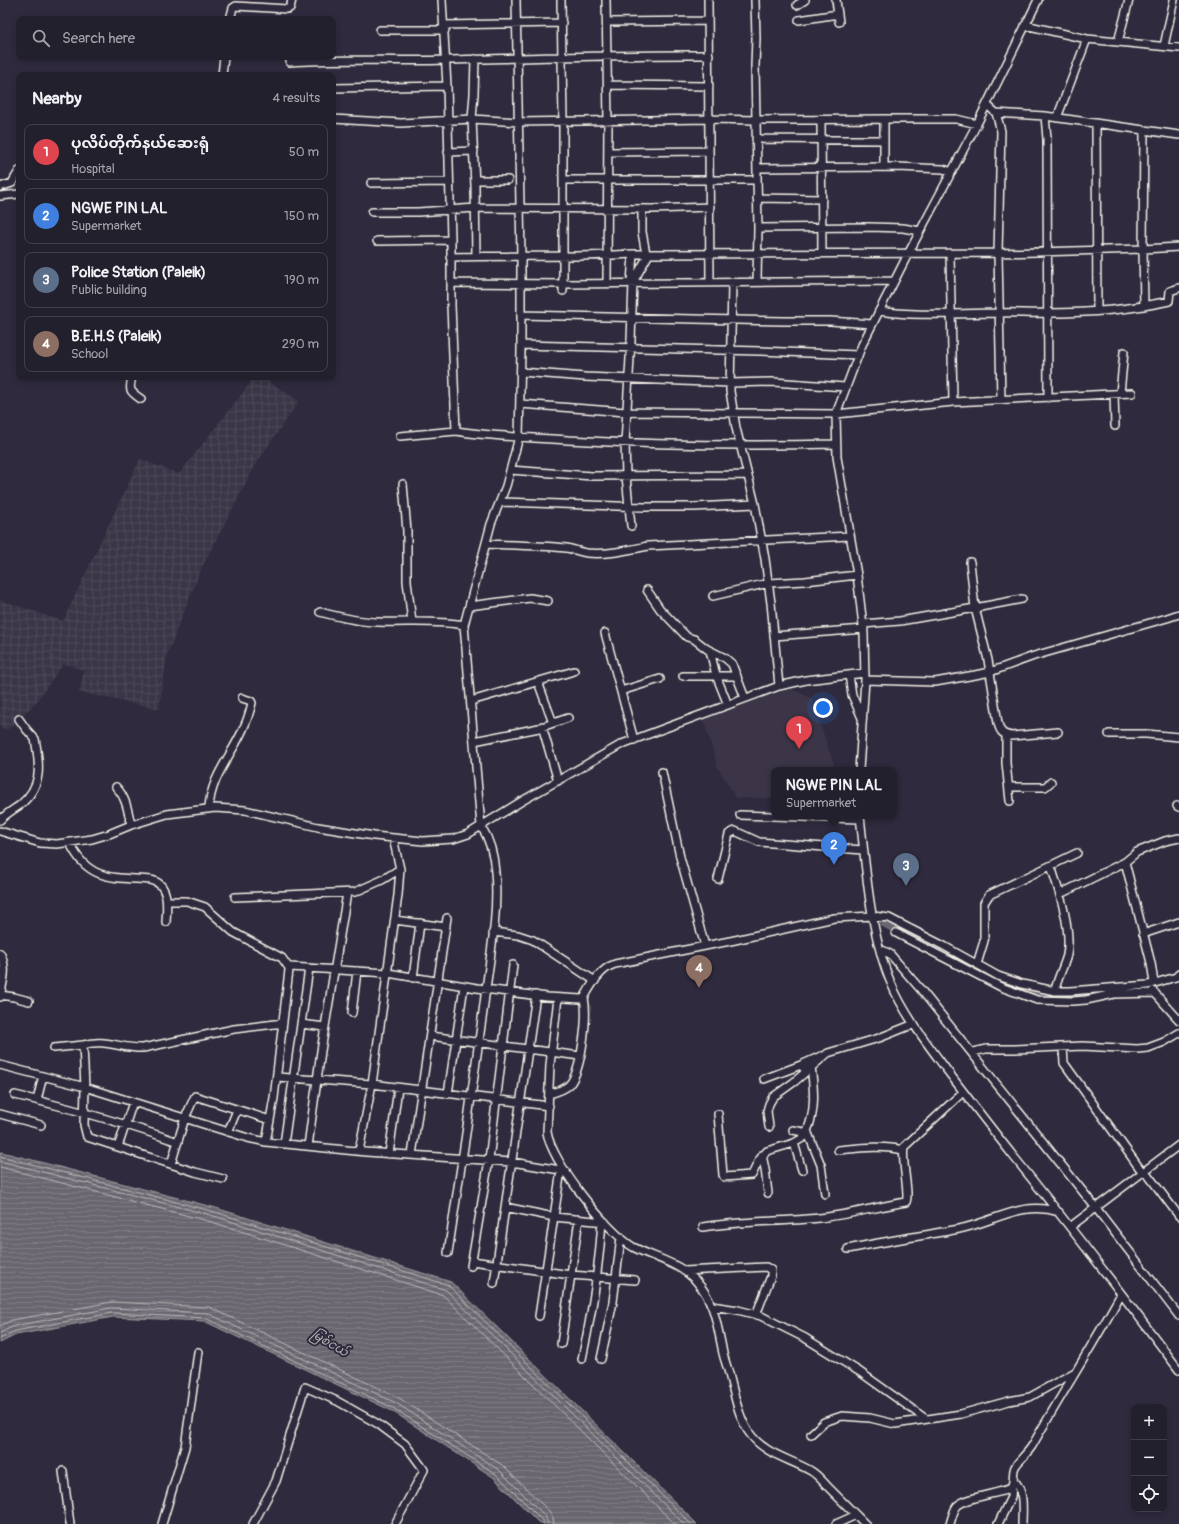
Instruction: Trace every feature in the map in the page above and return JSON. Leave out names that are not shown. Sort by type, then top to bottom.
[{"type":"street","points":[[231,16],[232,8],[236,6],[290,8],[292,0]]},
{"type":"street","points":[[442,0],[447,86],[451,240],[450,258],[456,431]]},
{"type":"street","points":[[448,1253],[463,1158],[493,932],[496,874],[493,853],[488,837],[482,826],[464,625],[491,524],[500,502],[519,437],[521,372],[521,256],[516,0]]},
{"type":"street","points":[[561,0],[564,209],[563,287]]},
{"type":"street","points":[[606,0],[608,86],[607,283]]},
{"type":"street","points":[[708,0],[710,282]]},
{"type":"street","points":[[755,0],[758,228],[757,282]]},
{"type":"street","points":[[797,5],[805,0]]},
{"type":"street","points":[[799,20],[839,18],[836,0]]},
{"type":"street","points":[[859,767],[865,677],[863,626],[857,575],[836,444],[836,414],[845,387],[872,324],[987,105],[1038,0]]},
{"type":"street","points":[[1118,42],[1129,0]]},
{"type":"street","points":[[1164,46],[1174,0]]},
{"type":"street","points":[[607,22],[708,21]]},
{"type":"street","points":[[380,30],[562,23]]},
{"type":"street","points":[[1025,25],[1087,39],[1179,48]]},
{"type":"street","points":[[1057,118],[1087,39]]},
{"type":"street","points":[[290,62],[333,60],[446,60],[607,55],[708,55]]},
{"type":"street","points":[[475,59],[472,119],[476,208],[476,256]]},
{"type":"street","points":[[222,72],[224,60]]},
{"type":"street","points":[[336,88],[447,86]]},
{"type":"street","points":[[608,86],[709,86]]},
{"type":"street","points":[[987,105],[996,113],[1001,131],[998,253],[1001,400]]},
{"type":"street","points":[[996,113],[1045,116],[1179,135]]},
{"type":"street","points":[[1045,116],[1047,139],[1048,398]]},
{"type":"street","points":[[336,119],[401,123],[472,119],[519,122],[563,120],[884,119],[956,120],[977,124]]},
{"type":"street","points":[[821,119],[822,254]]},
{"type":"street","points":[[884,119],[884,167]]},
{"type":"street","points":[[1096,123],[1097,311]]},
{"type":"street","points":[[1144,130],[1144,306]]},
{"type":"street","points":[[756,139],[884,140]]},
{"type":"street","points":[[448,152],[474,151]]},
{"type":"street","points":[[608,152],[709,151]]},
{"type":"street","points":[[757,168],[884,167],[943,169],[952,172]]},
{"type":"street","points":[[0,187],[12,183],[16,176]]},
{"type":"street","points":[[475,180],[508,180]]},
{"type":"street","points":[[563,180],[757,180]]},
{"type":"street","points":[[371,183],[449,182]]},
{"type":"street","points":[[0,196],[16,194]]},
{"type":"street","points":[[757,198],[822,199]]},
{"type":"street","points":[[372,212],[476,208],[642,209],[710,207]]},
{"type":"street","points":[[632,282],[647,254],[642,232],[642,209]]},
{"type":"street","points":[[758,228],[903,228],[920,231]]},
{"type":"street","points":[[377,241],[451,240]]},
{"type":"street","points":[[450,258],[476,256],[607,256],[633,254],[950,254],[1179,247]]},
{"type":"street","points":[[631,526],[626,476],[625,443],[631,348],[633,254]]},
{"type":"street","points":[[950,254],[953,402]]},
{"type":"street","points":[[451,283],[521,283],[563,287],[632,282],[894,281]]},
{"type":"street","points":[[732,282],[730,383],[740,445],[755,504],[768,583],[778,686]]},
{"type":"street","points":[[879,311],[924,315],[951,315],[999,313],[1048,314],[1097,311],[1144,306],[1169,301],[1170,291],[1179,288]]},
{"type":"street","points":[[521,315],[830,321],[872,324]]},
{"type":"street","points":[[521,345],[731,350],[858,355]]},
{"type":"street","points":[[1115,426],[1117,393],[1124,352]]},
{"type":"street","points":[[521,372],[730,383],[773,382],[845,387]]},
{"type":"street","points":[[131,380],[130,388],[132,393],[141,399]]},
{"type":"street","points":[[520,404],[626,412],[836,414],[953,402],[1132,393]]},
{"type":"street","points":[[400,436],[456,431],[519,437],[625,443],[740,445],[836,444]]},
{"type":"street","points":[[510,470],[570,475],[748,475]]},
{"type":"street","points":[[404,484],[407,581],[412,622]]},
{"type":"street","points":[[500,502],[629,507],[694,507],[755,504]]},
{"type":"street","points":[[486,544],[565,548],[586,553],[595,553],[624,551],[648,546],[850,536]]},
{"type":"street","points":[[970,562],[975,608],[988,660],[998,723],[1001,732],[1006,735],[1058,732]]},
{"type":"street","points":[[713,596],[768,583],[805,581],[857,575]]},
{"type":"street","points":[[647,590],[660,608],[687,637],[700,642],[710,651],[725,658],[732,664],[745,698]]},
{"type":"street","points":[[469,606],[530,598],[548,601]]},
{"type":"street","points":[[774,636],[900,621],[1022,599]]},
{"type":"street","points":[[320,612],[340,617],[376,622],[451,623],[464,625]]},
{"type":"street","points":[[0,831],[40,843],[70,843],[109,834],[166,814],[209,808],[245,810],[318,828],[393,838],[422,841],[453,839],[468,834],[612,749],[778,686],[806,680],[849,675],[935,682],[990,672],[1034,656],[1179,614]]},
{"type":"street","points":[[604,633],[634,740]]},
{"type":"street","points":[[710,651],[716,675],[728,704]]},
{"type":"street","points":[[470,701],[574,671]]},
{"type":"street","points":[[849,675],[852,696],[862,718]]},
{"type":"street","points":[[683,676],[737,676]]},
{"type":"street","points":[[621,691],[660,679]]},
{"type":"street","points":[[538,682],[553,723]]},
{"type":"street","points":[[209,808],[209,797],[215,780],[244,727],[252,703],[251,701],[242,698]]},
{"type":"street","points":[[474,741],[542,726],[568,718]]},
{"type":"street","points":[[0,820],[21,804],[31,793],[39,776],[36,739],[19,719]]},
{"type":"street","points":[[542,726],[558,780]]},
{"type":"street","points":[[1109,734],[1146,734],[1179,738]]},
{"type":"street","points":[[1006,735],[1006,763],[1010,801]]},
{"type":"street","points":[[662,772],[678,849],[705,946]]},
{"type":"street","points":[[1009,787],[1045,787],[1051,782]]},
{"type":"street","points":[[116,787],[121,792],[125,800],[132,825]]},
{"type":"street","points":[[740,815],[771,816]]},
{"type":"street","points":[[860,819],[873,916],[880,949],[891,984],[914,1024],[963,1092],[1070,1227],[1179,1370]]},
{"type":"street","points":[[718,879],[730,834],[735,831],[759,842],[864,850]]},
{"type":"street","points":[[359,1151],[372,1084],[400,884],[400,869],[393,838]]},
{"type":"street","points":[[1060,894],[1125,862],[1137,852],[1165,841],[1179,838]]},
{"type":"street","points":[[70,843],[74,853],[93,872],[110,877],[155,880],[166,893],[166,922]]},
{"type":"street","points":[[977,964],[985,933],[983,910],[989,895],[1077,853]]},
{"type":"street","points":[[1125,862],[1143,934],[1151,984],[1154,992],[1179,1020]]},
{"type":"street","points":[[1051,866],[1060,894],[1066,926],[1067,954],[1055,991]]},
{"type":"street","points":[[234,897],[310,893],[347,893],[364,888],[382,880],[400,869]]},
{"type":"street","points":[[308,1146],[325,1027],[347,893]]},
{"type":"street","points":[[167,901],[187,901],[205,907],[233,932],[282,958],[289,968],[277,1077],[266,1142]]},
{"type":"street","points":[[549,1094],[563,1089],[569,1085],[573,1079],[579,1064],[585,1016],[584,998],[601,972],[608,967],[657,955],[834,918],[873,916],[889,918],[998,976],[1022,984],[1055,991],[1074,992],[1151,984],[1179,974]]},
{"type":"street","points":[[412,1155],[447,918]]},
{"type":"street","points":[[395,920],[446,927]]},
{"type":"street","points":[[1143,934],[1179,922]]},
{"type":"street","points":[[413,978],[420,923]]},
{"type":"street","points":[[493,932],[518,935],[533,940],[595,981]]},
{"type":"street","points":[[896,934],[1001,987],[1037,1000],[1081,1001],[1114,994],[1154,992]]},
{"type":"street","points":[[880,949],[890,954],[973,1052],[1179,1316]]},
{"type":"street","points":[[0,953],[4,963],[0,996],[23,998],[29,1001]]},
{"type":"street","points":[[513,965],[489,1160],[471,1263],[571,1275],[635,1280]]},
{"type":"street","points":[[289,968],[388,973],[486,989],[558,998],[584,998]]},
{"type":"street","points":[[284,1144],[309,968]]},
{"type":"street","points":[[352,1013],[357,971]]},
{"type":"street","points":[[448,1094],[464,986]]},
{"type":"street","points":[[1074,992],[1081,1001]]},
{"type":"street","points":[[494,1283],[536,995]]},
{"type":"street","points":[[558,998],[552,1052],[547,1132],[548,1139],[563,1171],[604,1222],[631,1246],[672,1264],[684,1271],[697,1282],[708,1296],[712,1306],[735,1397],[740,1414],[748,1432],[761,1446],[772,1453],[812,1471],[865,1524]]},
{"type":"street","points":[[54,1048],[83,1045],[94,1042],[143,1048],[234,1029],[283,1023]]},
{"type":"street","points":[[301,1024],[325,1027]]},
{"type":"street","points":[[769,1126],[767,1111],[773,1096],[782,1092],[825,1055],[831,1051],[879,1038],[914,1024]]},
{"type":"street","points":[[973,1052],[986,1048],[1016,1049],[1083,1046],[1137,1049],[1148,1048],[1179,1034]]},
{"type":"street","points":[[430,1036],[580,1056]]},
{"type":"street","points":[[83,1045],[85,1087],[84,1112],[86,1136],[88,1138],[223,1179]]},
{"type":"street","points":[[1063,1047],[1064,1063],[1144,1172],[1179,1216]]},
{"type":"street","points":[[764,1079],[801,1065],[819,1056],[825,1055]]},
{"type":"street","points":[[0,1065],[85,1087],[228,1132],[266,1142],[389,1154],[512,1162],[563,1171]]},
{"type":"street","points":[[801,1065],[809,1069],[813,1083],[813,1109],[808,1134],[821,1164],[825,1194]]},
{"type":"street","points":[[37,1100],[42,1076]]},
{"type":"street","points":[[277,1077],[372,1084],[549,1106]]},
{"type":"street","points":[[389,1154],[398,1088]]},
{"type":"street","points":[[703,1227],[744,1222],[788,1221],[821,1218],[906,1202],[908,1195],[905,1179],[904,1147],[963,1092]]},
{"type":"street","points":[[15,1095],[126,1124],[178,1142]]},
{"type":"street","points":[[172,1164],[185,1118],[195,1096],[270,1120]]},
{"type":"street","points":[[118,1147],[133,1102]]},
{"type":"street","points":[[228,1132],[237,1110]]},
{"type":"street","points":[[0,1114],[41,1125]]},
{"type":"street","points":[[718,1114],[723,1176],[752,1175],[767,1150],[794,1143],[808,1134]]},
{"type":"street","points":[[793,1130],[808,1134]]},
{"type":"street","points":[[794,1143],[802,1170]]},
{"type":"street","points":[[1070,1227],[1179,1145]]},
{"type":"street","points":[[838,1150],[892,1147],[903,1150]]},
{"type":"street","points":[[761,1160],[768,1193]]},
{"type":"street","points":[[539,1316],[554,1216],[563,1171]]},
{"type":"street","points":[[505,1207],[554,1216],[604,1222]]},
{"type":"street","points":[[848,1249],[961,1229],[987,1222],[1014,1211],[1046,1208],[1059,1213]]},
{"type":"street","points":[[561,1344],[579,1219]]},
{"type":"street","points":[[582,1358],[598,1277],[604,1222]]},
{"type":"street","points":[[601,1359],[613,1302],[621,1237]]},
{"type":"street","points":[[684,1271],[769,1268],[771,1270],[771,1276],[756,1315]]},
{"type":"street","points":[[998,1524],[1011,1497],[1015,1468],[1028,1454],[1121,1294]]},
{"type":"street","points":[[712,1306],[738,1310],[756,1315],[804,1338],[860,1372],[926,1419]]},
{"type":"street","points":[[162,1524],[184,1447],[198,1352]]},
{"type":"street","points":[[811,1434],[824,1422],[842,1416],[870,1418],[895,1424],[961,1414],[1030,1397],[1075,1372]]},
{"type":"street","points":[[253,1524],[276,1481],[305,1387],[337,1401],[378,1424],[405,1444],[422,1466],[424,1470],[395,1524]]},
{"type":"street","points":[[63,1471],[70,1524]]},
{"type":"street","points":[[950,1524],[958,1506],[986,1495],[1009,1489],[1013,1483]]},
{"type":"street","points":[[1013,1483],[1019,1485],[1022,1524]]},
{"type":"street","points":[[836,1524],[856,1515]]},
{"type":"shaded area","points":[[253,380],[266,380],[299,401],[257,462],[201,569],[167,655],[159,709],[79,692],[84,670],[63,664],[37,701],[9,729],[0,728],[0,600],[63,621],[140,459],[179,474]]},
{"type":"shaded area","points":[[792,689],[811,698],[835,767],[771,767],[771,798],[736,798],[718,768],[702,715]]},
{"type":"water","name":"မြစ်ငယ်","points":[[2,1152],[216,1208],[451,1282],[697,1524],[540,1524],[493,1477],[392,1411],[204,1321],[113,1317],[16,1335],[0,1343],[0,1153]]},
{"type":"waterway","points":[[884,924],[903,934]]},
{"type":"waterway","points":[[966,966],[1016,987],[1053,994]]},
{"type":"place","name":"ပုလိပ်တိုက်နယ်ဆေးရုံ","points":[[799,749]]},
{"type":"place","name":"NGWE PIN LAL","points":[[834,865]]},
{"type":"place","name":"Police Station (Paleik)","points":[[906,886]]},
{"type":"place","name":"B.E.H.S (Paleik)","points":[[699,988]]}]
